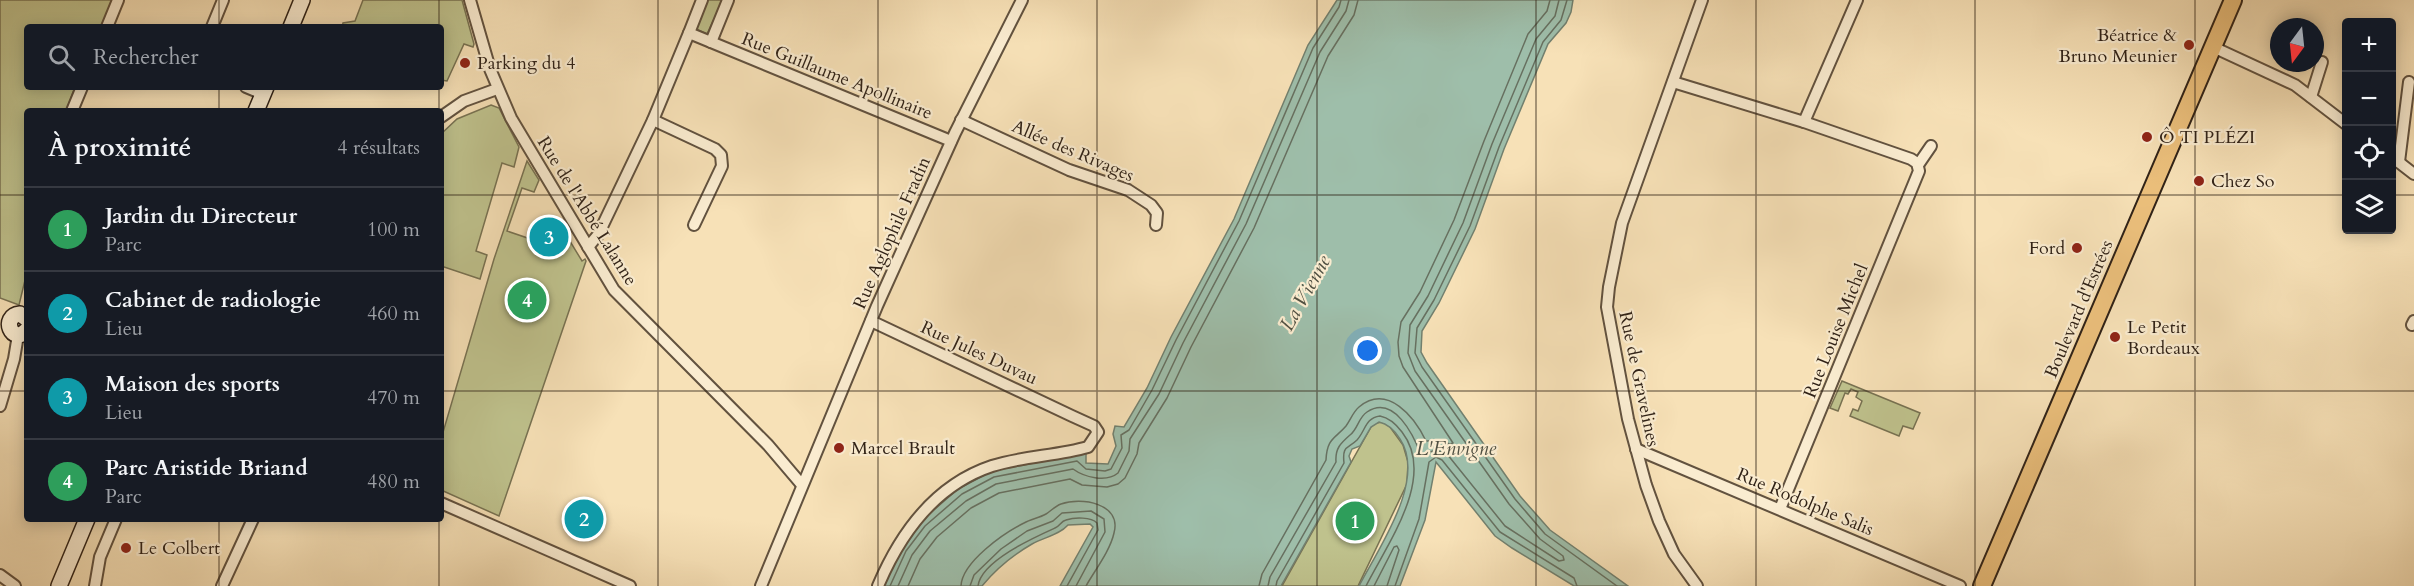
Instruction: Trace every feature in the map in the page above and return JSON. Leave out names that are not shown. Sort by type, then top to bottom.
[{"type":"main road","points":[[292,24],[302,0]]},
{"type":"main road","name":"Boulevard d'Estrées","points":[[1982,586],[2233,0]]},
{"type":"main road","points":[[257,108],[264,90]]},
{"type":"main road","points":[[4,320],[14,315],[24,321]]},
{"type":"main road","points":[[59,586],[86,522]]},
{"type":"street","points":[[107,24],[118,0]]},
{"type":"street","points":[[213,24],[223,0]]},
{"type":"street","name":"Rue de l'Abbé Lalanne","points":[[470,0],[497,89],[522,136],[619,296],[768,445],[802,484]]},
{"type":"street","points":[[588,247],[598,235],[653,120],[702,0]]},
{"type":"street","points":[[711,42],[728,0]]},
{"type":"street","name":"Rue Aglophile Fradin","points":[[760,586],[871,321],[951,141],[1022,0]]},
{"type":"street","name":"Rue de Gravelines","points":[[1697,586],[1674,554],[1659,521],[1636,449],[1610,331],[1608,297],[1622,222],[1702,0]]},
{"type":"street","points":[[1804,122],[1857,0]]},
{"type":"street","name":"Rue Guillaume Apollinaire","points":[[689,33],[951,141]]},
{"type":"street","points":[[2213,47],[2275,75],[2311,97],[2342,121]]},
{"type":"street","points":[[2311,97],[2319,72]]},
{"type":"street","points":[[1673,82],[1804,122],[1911,159],[1918,165]]},
{"type":"street","points":[[2396,154],[2409,82]]},
{"type":"street","points":[[444,115],[464,101],[497,89]]},
{"type":"street","points":[[73,108],[81,90]]},
{"type":"street","points":[[653,120],[715,149],[721,155],[722,166],[694,225]]},
{"type":"street","name":"Allée des Rivages","points":[[961,120],[1069,170],[1128,190],[1151,205],[1157,213],[1156,225]]},
{"type":"street","name":"Rue Louise Michel","points":[[1780,509],[1918,174],[1918,165],[1931,146]]},
{"type":"street","points":[[2396,161],[2414,174]]},
{"type":"street","points":[[0,406],[24,321]]},
{"type":"street","name":"Rue Jules Duvau","points":[[871,321],[1094,426],[1098,432],[1088,447],[991,466],[952,488],[914,520],[890,558],[878,586]]},
{"type":"street","name":"Rue Rodolphe Salis","points":[[1636,449],[1960,586]]},
{"type":"street","points":[[444,504],[630,586]]},
{"type":"street","points":[[95,586],[100,557],[115,522]]},
{"type":"street","points":[[222,586],[252,522]]},
{"type":"street","points":[[0,574],[15,586]]},
{"type":"green space","points":[[0,0],[112,0],[102,24],[24,24],[24,90],[74,90],[67,108],[24,108],[24,284],[19,305],[0,298]]},
{"type":"green space","points":[[363,0],[462,0],[474,44],[473,47],[464,44],[447,81],[444,80],[444,24],[343,24],[355,21]]},
{"type":"green space","points":[[707,0],[723,0],[707,34],[696,27]]},
{"type":"green space","points":[[491,105],[499,108],[519,147],[514,167],[502,163],[476,251],[487,255],[480,279],[444,267],[444,131],[457,119]]},
{"type":"green space","points":[[527,161],[539,180],[534,192],[522,188],[507,231],[563,250],[568,238],[582,261],[585,259],[586,261],[499,516],[444,491],[444,429],[494,259]]},
{"type":"green space","points":[[1842,381],[1920,413],[1913,429],[1903,426],[1899,436],[1850,416],[1853,409],[1858,411],[1862,401],[1856,397],[1858,392],[1851,389],[1848,394],[1845,393],[1838,411],[1830,408]]},
{"type":"green space","points":[[1383,422],[1390,427],[1403,445],[1408,462],[1407,484],[1358,586],[1282,586],[1371,427]]},
{"type":"water","points":[[1337,0],[1573,0],[1566,23],[1548,44],[1504,149],[1475,229],[1439,303],[1422,331],[1421,352],[1520,496],[1550,530],[1628,586],[1574,586],[1512,548],[1495,536],[1436,462],[1425,520],[1400,586],[1359,586],[1397,514],[1408,474],[1407,456],[1400,439],[1391,428],[1379,422],[1371,427],[1360,446],[1352,449],[1349,456],[1351,462],[1281,586],[1060,586],[1093,527],[1090,524],[1068,525],[1056,534],[1032,544],[1005,563],[982,586],[883,586],[901,548],[920,522],[958,489],[992,471],[1086,453],[1086,463],[1108,464],[1116,446],[1113,434],[1115,426],[1124,427],[1147,388],[1171,337],[1234,219],[1308,45]]},
{"type":"place","name":"Béatrice & Bruno Meunier","points":[[2189,45]]},
{"type":"place","name":"Parking du 4","points":[[465,63]]},
{"type":"place","name":"Ô TI PLÉZI","points":[[2147,137]]},
{"type":"place","name":"Chez So","points":[[2199,181]]},
{"type":"place","name":"Maison des sports","points":[[549,237]]},
{"type":"place","name":"Ford","points":[[2077,248]]},
{"type":"place","name":"Parc Aristide Briand","points":[[527,300]]},
{"type":"place","name":"Le Petit Bordeaux","points":[[2115,337]]},
{"type":"place","name":"Marcel Brault","points":[[839,448]]},
{"type":"place","name":"Cabinet de radiologie","points":[[584,519]]},
{"type":"place","name":"Jardin du Directeur","points":[[1355,521]]},
{"type":"place","name":"Le Colbert","points":[[126,548]]},
{"type":"water label","name":"La Vienne","points":[[1305,293]]},
{"type":"water label","name":"L'Envigne","points":[[1456,448]]}]
